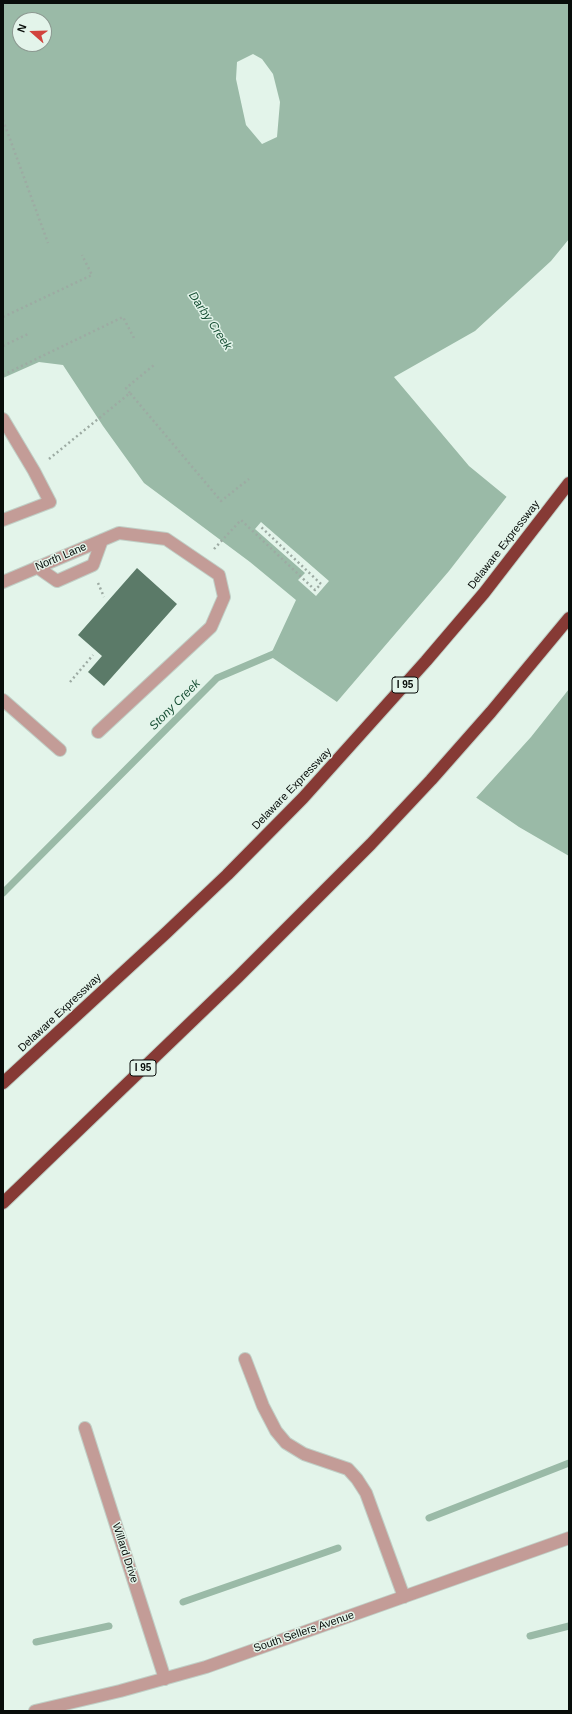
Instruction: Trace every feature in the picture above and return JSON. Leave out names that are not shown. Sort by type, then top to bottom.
[{"type":"highway","name":"Delaware Expressway","points":[[3,1083],[227,875],[303,798],[426,661],[484,593],[569,483]]},
{"type":"highway","name":"I 95","points":[[3,1203],[283,933],[431,780],[496,706],[569,618]]},
{"type":"street","points":[[3,419],[34,471],[50,502],[3,520]]},
{"type":"street","name":"North Lane","points":[[3,582],[119,533],[166,539],[201,563]]},
{"type":"street","points":[[37,567],[57,581],[93,565],[102,540]]},
{"type":"street","points":[[98,732],[211,627],[224,597],[219,575],[201,563]]},
{"type":"street","points":[[3,700],[60,750]]},
{"type":"street","points":[[244,1358],[263,1406],[276,1431],[286,1444],[304,1454],[348,1469],[357,1479],[366,1493],[404,1597]]},
{"type":"street","name":"Willard Drive","points":[[85,1428],[165,1679]]},
{"type":"street","name":"South Sellers Avenue","points":[[35,1711],[165,1679],[206,1667],[569,1538]]},
{"type":"path","points":[[3,120],[48,243]]},
{"type":"path","points":[[3,316],[92,275],[82,255]]},
{"type":"path","points":[[3,375],[122,317],[135,340]]},
{"type":"path","points":[[3,346],[30,333]]},
{"type":"path","points":[[154,364],[126,388],[130,393],[221,501],[249,479]]},
{"type":"path","points":[[34,471],[130,393]]},
{"type":"path","points":[[201,563],[241,520],[315,590],[321,584],[261,527]]},
{"type":"path","points":[[70,682],[93,655]]},
{"type":"water","name":"Darby Creek","points":[[3,3],[569,3],[569,239],[551,261],[475,331],[394,377],[469,466],[569,548],[569,856],[519,827],[270,656],[296,600],[250,562],[144,483],[103,426],[63,365],[39,362],[3,378]],"holes":[[[253,54],[262,59],[273,74],[280,102],[277,137],[262,144],[246,125],[236,79],[237,62]]]},
{"type":"pier","points":[[508,495],[569,546],[569,689],[531,737],[475,799],[336,703],[449,571]]},
{"type":"pier","points":[[261,522],[329,581],[316,596],[298,580],[305,573],[255,529]]},
{"type":"building","points":[[137,568],[177,604],[104,686],[88,672],[102,656],[78,635]]},
{"type":"waterway","name":"Stony Creek","points":[[3,893],[217,678],[278,652]]},
{"type":"waterway","points":[[429,1518],[569,1463]]},
{"type":"waterway","points":[[183,1602],[338,1548]]},
{"type":"waterway","points":[[36,1642],[109,1626]]},
{"type":"waterway","points":[[530,1636],[569,1626]]}]
